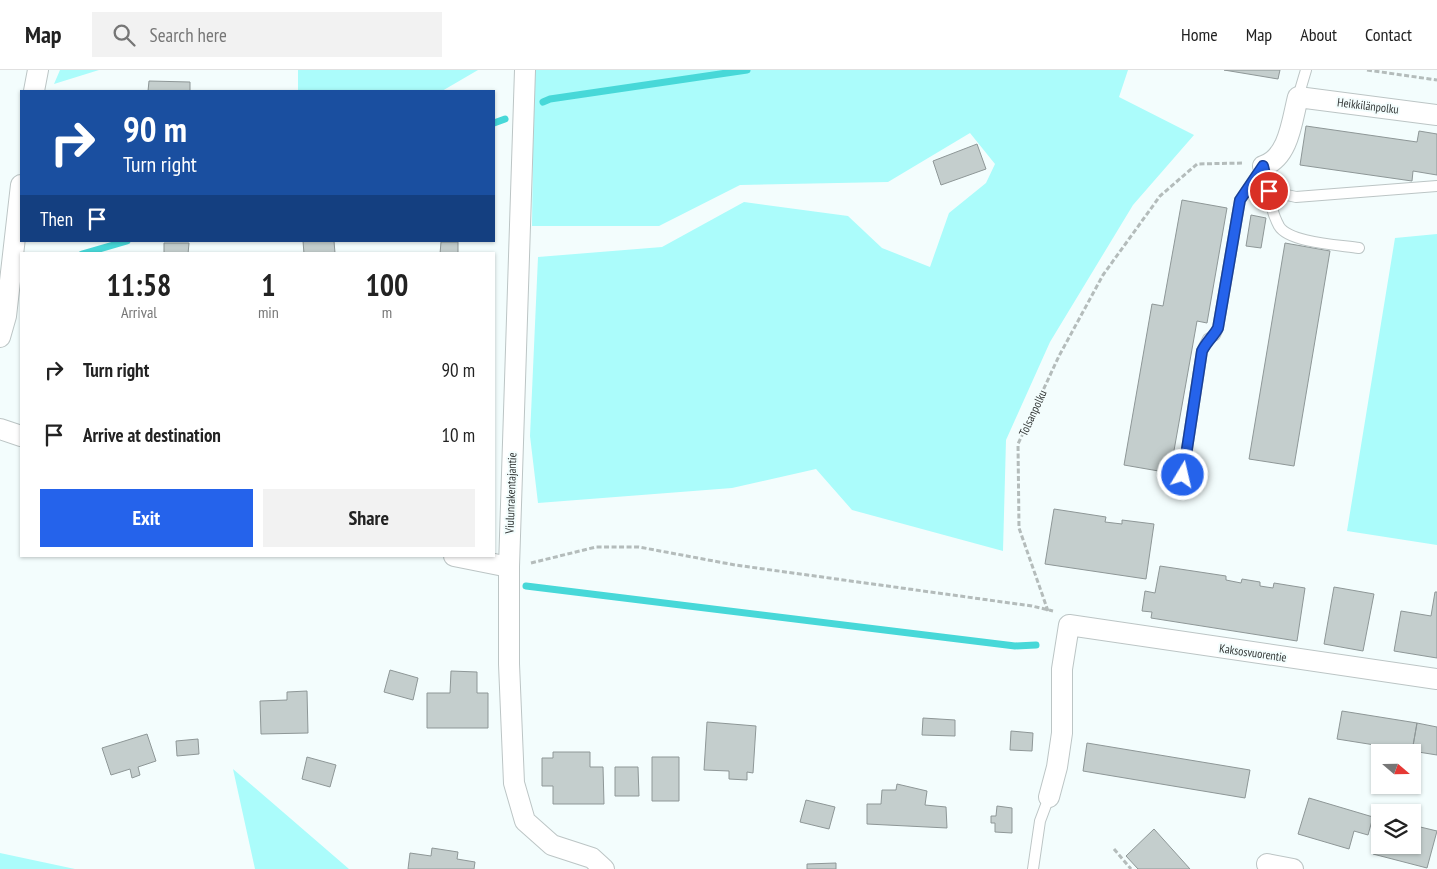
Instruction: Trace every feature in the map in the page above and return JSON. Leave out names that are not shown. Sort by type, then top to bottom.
[{"type":"street","points":[[34,90],[38,70]]},
{"type":"street","name":"Viulunrakentajantie","points":[[525,70],[509,567],[509,664],[514,783],[525,821],[552,845],[592,858],[604,869]]},
{"type":"street","points":[[1263,166],[1273,163],[1282,154],[1298,97]]},
{"type":"street","name":"Heikkilänpolku","points":[[1298,97],[1437,115]]},
{"type":"street","points":[[0,337],[6,316],[20,194]]},
{"type":"street","points":[[0,429],[20,436]]},
{"type":"street","points":[[459,557],[509,567]]},
{"type":"street","points":[[1049,797],[1057,767],[1062,733],[1062,669],[1069,625]]},
{"type":"street","name":"Kaksosvuorentie","points":[[1069,625],[1437,679]]},
{"type":"street","points":[[1267,864],[1293,869]]},
{"type":"lane","points":[[1298,97],[1306,70]]},
{"type":"lane","points":[[1263,166],[1280,227],[1293,236],[1359,248]]},
{"type":"lane","points":[[1183,475],[1202,351],[1208,339],[1215,335],[1218,328],[1240,200],[1263,166]]},
{"type":"lane","points":[[1269,191],[1296,197],[1437,186]]},
{"type":"lane","points":[[1033,869],[1040,821],[1049,797]]},
{"type":"path","points":[[1367,70],[1437,80]]},
{"type":"path","name":"Tolsanpolku","points":[[1048,611],[1019,528],[1018,444],[1059,356],[1103,275],[1160,196],[1197,164],[1232,162],[1263,166]]},
{"type":"path","points":[[509,567],[553,559],[596,547],[639,547],[735,565],[1032,606],[1048,611],[1069,625]]},
{"type":"path","points":[[1114,849],[1131,869]]},
{"type":"shaded area","points":[[60,70],[99,70],[54,84]]},
{"type":"shaded area","points":[[298,70],[478,70],[444,90],[298,90]]},
{"type":"shaded area","points":[[534,70],[1128,70],[1119,97],[1194,135],[1133,205],[1050,342],[1006,440],[1003,551],[852,510],[816,469],[732,488],[538,503],[530,436],[538,257],[662,247],[744,202],[848,216],[882,248],[930,267],[949,213],[986,183],[995,164],[970,133],[888,182],[740,185],[659,226],[532,226]]},
{"type":"shaded area","points":[[1437,234],[1437,545],[1347,531],[1395,238]]},
{"type":"shaded area","points":[[233,769],[349,869],[255,869]]},
{"type":"shaded area","points":[[0,853],[75,869],[0,869]]},
{"type":"building","points":[[1224,70],[1280,70],[1278,79]]},
{"type":"building","points":[[149,81],[190,82],[190,90],[148,90]]},
{"type":"building","points":[[1306,126],[1417,142],[1419,131],[1437,134],[1437,175],[1413,171],[1412,181],[1300,165]]},
{"type":"building","points":[[977,144],[986,169],[941,185],[933,161]]},
{"type":"building","points":[[1182,200],[1227,208],[1207,323],[1197,321],[1170,473],[1124,465],[1152,304],[1163,306]]},
{"type":"building","points":[[1251,215],[1266,218],[1261,248],[1246,246]]},
{"type":"building","points":[[303,242],[334,242],[335,252],[304,252]]},
{"type":"building","points":[[441,242],[458,242],[458,252],[440,252]]},
{"type":"building","points":[[164,243],[189,243],[188,252],[164,252]]},
{"type":"building","points":[[1285,243],[1330,251],[1294,466],[1249,459]]},
{"type":"building","points":[[1054,509],[1106,517],[1105,522],[1122,524],[1122,520],[1154,524],[1146,579],[1045,564]]},
{"type":"building","points":[[1160,566],[1226,576],[1226,580],[1241,583],[1242,579],[1260,582],[1260,586],[1273,588],[1274,583],[1305,588],[1297,641],[1151,618],[1152,612],[1142,611],[1145,591],[1155,593]]},
{"type":"building","points":[[1334,587],[1374,594],[1363,651],[1324,644]]},
{"type":"building","points":[[1435,592],[1437,592],[1437,658],[1394,651],[1401,611],[1431,616]]},
{"type":"building","points":[[390,670],[418,678],[413,700],[384,692]]},
{"type":"building","points":[[451,671],[477,672],[477,693],[488,693],[488,728],[427,728],[427,693],[450,693]]},
{"type":"building","points":[[307,691],[308,733],[261,734],[260,701],[287,700],[287,692]]},
{"type":"building","points":[[1342,711],[1417,723],[1413,744],[1371,744],[1337,739]]},
{"type":"building","points":[[923,718],[955,720],[955,736],[922,735]]},
{"type":"building","points":[[707,722],[756,726],[753,773],[747,772],[747,780],[729,779],[729,771],[704,770]]},
{"type":"building","points":[[1417,723],[1437,727],[1437,755],[1421,752],[1421,744],[1413,744]]},
{"type":"building","points":[[1011,731],[1033,733],[1032,751],[1010,750]]},
{"type":"building","points":[[147,734],[156,761],[138,767],[140,775],[132,778],[130,769],[111,775],[102,748]]},
{"type":"building","points":[[198,739],[199,754],[177,756],[176,741]]},
{"type":"building","points":[[1087,743],[1250,770],[1245,798],[1083,771]]},
{"type":"building","points":[[553,752],[590,752],[590,767],[603,767],[604,804],[553,804],[553,786],[542,786],[542,758],[553,758]]},
{"type":"building","points":[[307,757],[336,765],[330,787],[302,779]]},
{"type":"building","points":[[652,757],[679,757],[679,801],[652,801]]},
{"type":"building","points":[[615,767],[638,767],[639,796],[615,796]]},
{"type":"building","points":[[897,784],[927,791],[925,805],[946,807],[947,828],[867,824],[867,804],[881,804],[882,790],[896,790]]},
{"type":"building","points":[[1309,798],[1371,816],[1368,835],[1354,831],[1349,849],[1298,834]]},
{"type":"building","points":[[806,800],[835,807],[829,829],[800,822]]},
{"type":"building","points":[[997,806],[1012,808],[1012,833],[995,832],[995,823],[991,823],[991,816],[996,816]]},
{"type":"building","points":[[1421,827],[1437,831],[1427,868],[1373,854],[1421,854]]},
{"type":"building","points":[[1154,829],[1190,869],[1138,869],[1126,856]]},
{"type":"building","points":[[432,848],[458,852],[457,859],[475,862],[474,869],[408,869],[410,853],[431,856]]},
{"type":"building","points":[[836,863],[836,869],[807,869],[807,864]]},
{"type":"waterway","points":[[543,102],[550,99],[747,70]]},
{"type":"waterway","points":[[495,123],[505,119]]},
{"type":"waterway","points":[[89,252],[124,242]]},
{"type":"waterway","points":[[526,586],[1015,646],[1036,645]]},
{"type":"route","points":[[1183,475],[1202,351],[1208,339],[1215,335],[1218,328],[1240,200],[1263,166],[1269,191]]}]
